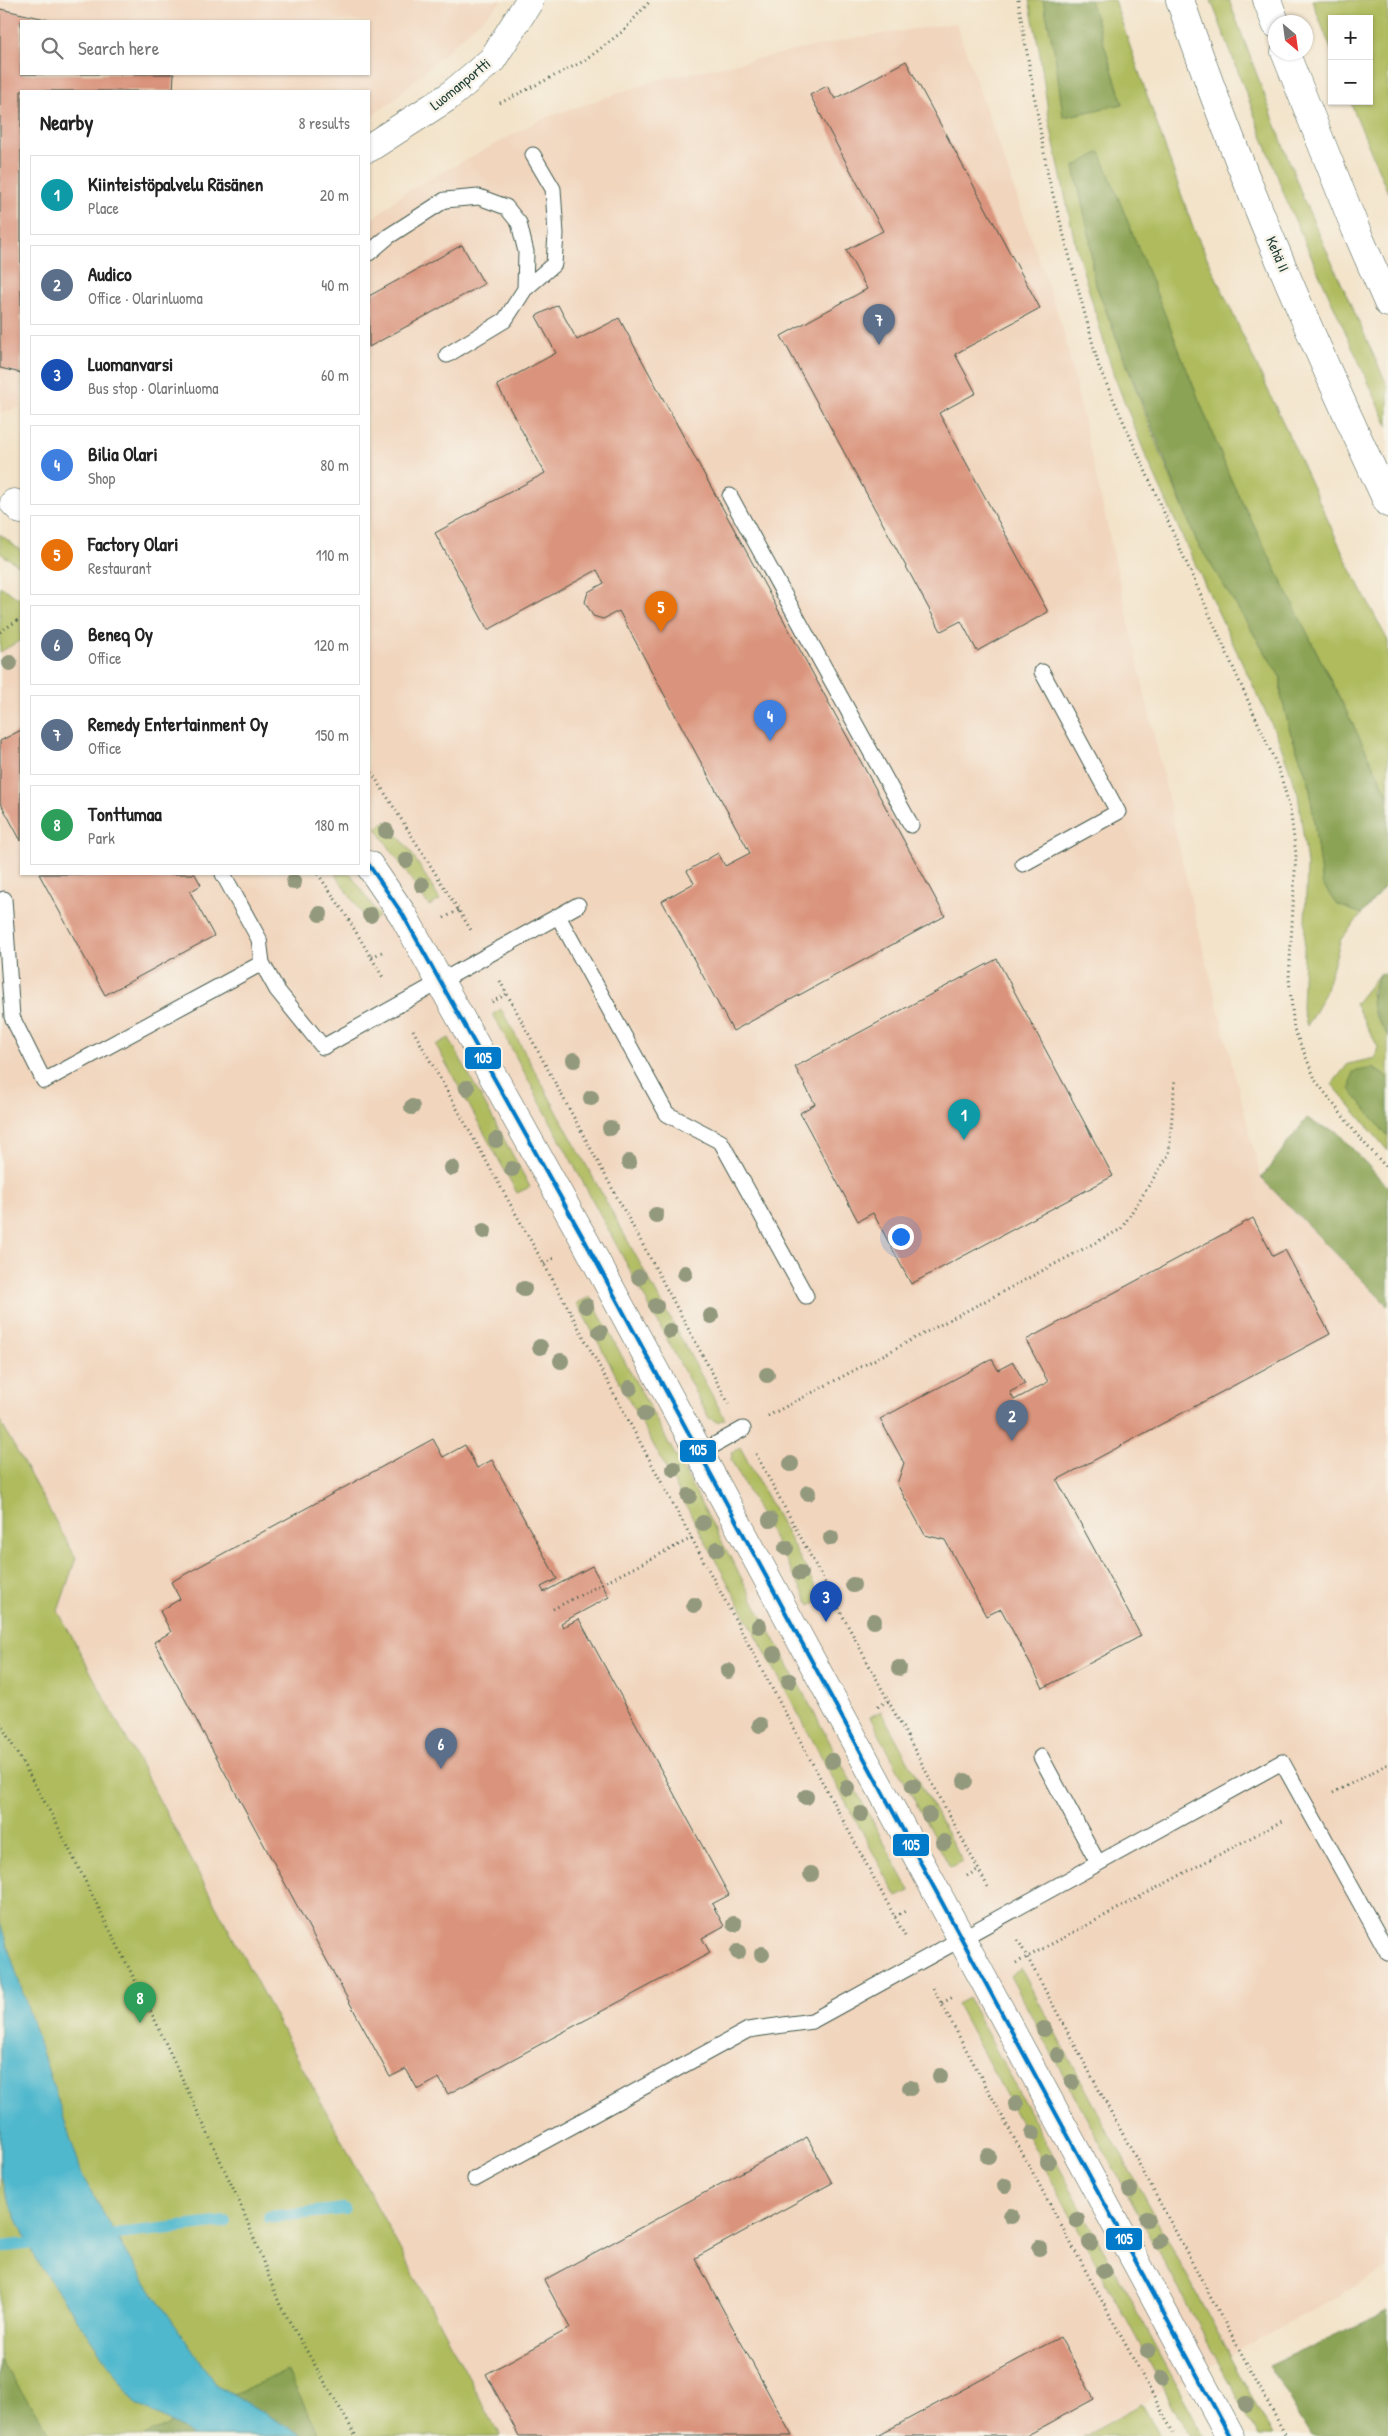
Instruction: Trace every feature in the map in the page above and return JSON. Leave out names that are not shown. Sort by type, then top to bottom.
[{"type":"main road","name":"Luomanportti","points":[[370,147],[448,97],[492,60],[530,0]]},
{"type":"main road","name":"Kehä II","points":[[1180,0],[1200,59],[1270,235],[1344,410],[1388,503]]},
{"type":"main road","points":[[1267,0],[1273,15]]},
{"type":"main road","points":[[1288,60],[1356,230],[1388,303]]},
{"type":"main road","points":[[370,867],[402,915],[440,981],[700,1453],[1230,2436]]},
{"type":"lane","points":[[448,355],[505,320],[525,289],[554,264],[556,234],[553,189],[533,155]]},
{"type":"lane","points":[[370,252],[445,200],[479,197],[506,208],[520,223],[526,252],[525,289]]},
{"type":"lane","points":[[730,496],[911,825]]},
{"type":"lane","points":[[1023,864],[1118,812],[1042,672]]},
{"type":"lane","points":[[225,875],[259,939],[262,962],[277,990],[323,1047],[578,905]]},
{"type":"lane","points":[[4,898],[12,1016],[44,1081],[262,962]]},
{"type":"lane","points":[[558,916],[667,1114],[721,1142],[806,1296]]},
{"type":"lane","points":[[700,1453],[743,1429]]},
{"type":"lane","points":[[1041,1757],[1098,1863]]},
{"type":"lane","points":[[475,2179],[748,2030],[812,2021],[1282,1762],[1388,1953]]},
{"type":"path","points":[[492,109],[508,98],[586,60],[623,31],[651,0]]},
{"type":"path","points":[[1018,0],[1048,176],[1099,367],[1279,770],[1290,808],[1296,854],[1289,978],[1294,1029],[1316,1082],[1358,1136],[1388,1169]]},
{"type":"path","points":[[0,632],[20,619]]},
{"type":"path","points":[[370,770],[468,926]]},
{"type":"path","points":[[319,875],[368,949],[560,1292],[908,1941]]},
{"type":"path","points":[[743,1429],[1121,1229],[1169,1154],[1175,1078]]},
{"type":"path","points":[[553,1609],[692,1538]]},
{"type":"path","points":[[825,1604],[834,1599]]},
{"type":"path","points":[[878,1706],[889,1701]]},
{"type":"path","points":[[0,1723],[52,1815],[154,2018],[240,2203],[280,2304],[356,2436]]},
{"type":"path","points":[[1027,1958],[1388,1764]]},
{"type":"path","points":[[1016,1936],[1286,2436]]},
{"type":"path","points":[[929,1980],[1175,2436]]},
{"type":"shaded area","points":[[0,0],[503,0],[391,102],[370,117],[370,90],[20,90],[20,407],[0,413]]},
{"type":"shaded area","points":[[956,23],[1063,329],[1191,900],[1261,1178],[1388,1306],[1388,2268],[1083,2436],[500,2436],[58,1611],[76,1558],[0,1421],[0,652],[20,641],[20,875],[370,875],[370,221],[404,193],[544,118],[658,80],[854,38]]},
{"type":"green space","points":[[1029,0],[1043,0],[1055,54],[1064,117],[1123,104],[1090,0],[1114,0],[1192,225],[1349,566],[1388,641],[1388,795],[1231,480],[1100,153],[1074,167],[1090,238],[1093,277],[1156,442],[1197,542],[1281,678],[1281,695],[1290,731],[1309,782],[1322,883],[1336,904],[1362,914],[1341,939],[1325,993],[1307,1026],[1302,1008],[1307,865],[1298,794],[1278,738],[1145,454],[1113,373],[1075,243],[1049,119],[1039,48]]},
{"type":"green space","points":[[1043,0],[1090,0],[1123,104],[1063,117],[1055,54]]},
{"type":"green space","points":[[1211,0],[1229,0],[1303,198],[1388,387],[1388,426],[1289,207]]},
{"type":"green space","points":[[1312,0],[1388,0],[1388,193],[1352,105],[1373,105],[1373,15],[1328,15],[1328,42]]},
{"type":"green space","points":[[1100,152],[1231,480],[1388,795],[1388,890],[1385,886],[1362,914],[1336,904],[1322,883],[1309,782],[1290,731],[1281,695],[1281,678],[1197,542],[1093,277],[1090,238],[1074,167]]},
{"type":"green space","points":[[0,534],[20,550],[20,566],[0,553]]},
{"type":"green space","points":[[0,586],[20,599],[20,641],[0,652]]},
{"type":"green space","points":[[386,821],[409,849],[440,900],[429,906],[376,828]]},
{"type":"green space","points":[[336,875],[352,875],[379,916],[369,924]]},
{"type":"green space","points":[[1380,973],[1371,992],[1374,1014],[1388,1036],[1388,1078],[1373,1068],[1379,1125],[1388,1137],[1388,1151],[1332,1084],[1348,1064],[1375,1058],[1378,1047],[1355,1004]]},
{"type":"green space","points":[[1380,973],[1388,975],[1388,1036],[1375,1013],[1372,999]]},
{"type":"green space","points":[[501,1009],[725,1419],[717,1422],[709,1418],[493,1014]]},
{"type":"green space","points":[[449,1038],[530,1187],[517,1193],[436,1045]]},
{"type":"green space","points":[[1373,1068],[1388,1078],[1388,1137],[1350,1089],[1353,1072]]},
{"type":"green space","points":[[1307,1118],[1321,1127],[1336,1131],[1388,1187],[1388,1306],[1261,1178]]},
{"type":"green space","points":[[590,1297],[910,1891],[897,1897],[577,1303]]},
{"type":"green space","points":[[0,1421],[76,1558],[58,1611],[500,2436],[0,2436]]},
{"type":"green space","points":[[740,1447],[822,1599],[810,1605],[731,1460],[732,1453]]},
{"type":"green space","points":[[881,1711],[962,1861],[950,1867],[870,1717]]},
{"type":"green space","points":[[1021,1969],[1273,2436],[1258,2436],[1010,1976]]},
{"type":"green space","points":[[968,1998],[1204,2436],[1189,2436],[957,2004]]},
{"type":"green space","points":[[1388,2311],[1388,2436],[1311,2436],[1269,2366]]},
{"type":"green space","points":[[0,2360],[52,2436],[0,2436]]},
{"type":"green space","points":[[287,2371],[320,2436],[144,2436]]},
{"type":"green space","points":[[1142,2404],[1160,2436],[1083,2436]]},
{"type":"water","points":[[0,1923],[83,2177],[123,2248],[215,2384],[303,2436],[192,2436],[182,2428],[136,2404],[36,2260],[8,2200],[0,2175]]},
{"type":"building","points":[[0,9],[50,20],[20,20],[20,75],[174,75],[173,90],[20,90],[20,373],[0,368]]},
{"type":"building","points":[[906,61],[1040,308],[955,354],[976,393],[939,413],[1048,612],[977,651],[961,621],[941,631],[781,336],[867,289],[846,250],[883,231],[810,95],[827,86],[835,99]]},
{"type":"building","points":[[462,245],[484,284],[370,346],[370,295]]},
{"type":"building","points":[[558,305],[577,340],[619,318],[945,916],[733,1031],[662,901],[694,883],[687,871],[718,853],[725,866],[750,853],[619,611],[603,619],[593,616],[585,602],[588,592],[604,583],[597,570],[488,630],[435,533],[545,473],[497,385],[556,353],[536,316]]},
{"type":"building","points":[[20,731],[20,839],[0,802],[0,741]]},
{"type":"building","points":[[40,875],[196,875],[201,885],[190,892],[214,936],[105,995]]},
{"type":"building","points":[[997,959],[1113,1176],[911,1284],[873,1213],[858,1221],[800,1113],[815,1104],[795,1067]]},
{"type":"building","points":[[1253,1218],[1273,1256],[1285,1250],[1330,1334],[1057,1480],[1141,1636],[1043,1688],[1001,1609],[986,1616],[945,1540],[925,1535],[897,1484],[904,1463],[880,1419],[992,1359],[998,1370],[1013,1362],[1025,1384],[1010,1392],[1014,1400],[1048,1382],[1026,1340]]},
{"type":"building","points":[[433,1439],[443,1457],[465,1445],[477,1468],[492,1460],[557,1579],[541,1587],[544,1592],[592,1566],[609,1597],[561,1623],[563,1627],[579,1619],[729,1895],[712,1904],[724,1926],[702,1938],[710,1953],[448,2094],[439,2078],[418,2090],[406,2069],[390,2077],[154,1642],[171,1632],[160,1611],[180,1599],[171,1582]]},
{"type":"building","points":[[807,2137],[832,2183],[695,2258],[792,2436],[519,2436],[486,2374],[570,2328],[544,2280]]},
{"type":"building","points":[[1060,2337],[1094,2399],[1026,2436],[877,2436]]},
{"type":"waterway","points":[[269,2217],[344,2209]]},
{"type":"waterway","points":[[99,2236],[225,2222]]},
{"type":"waterway","points":[[0,2247],[44,2242]]},
{"type":"transit line","name":"105","points":[[370,866],[403,915],[585,1241],[1230,2436]]},
{"type":"place","name":"Remedy Entertainment Oy","points":[[879,345]]},
{"type":"place","name":"Factory Olari","points":[[661,632]]},
{"type":"place","name":"Bilia Olari","points":[[770,741]]},
{"type":"place","name":"Kiinteistöpalvelu Räsänen","points":[[964,1140]]},
{"type":"place","name":"Audico","points":[[1012,1441]]},
{"type":"place","name":"Luomanvarsi","points":[[826,1622]]},
{"type":"place","name":"Beneq Oy","points":[[441,1769]]},
{"type":"place","name":"Tonttumaa","points":[[140,2023]]}]
